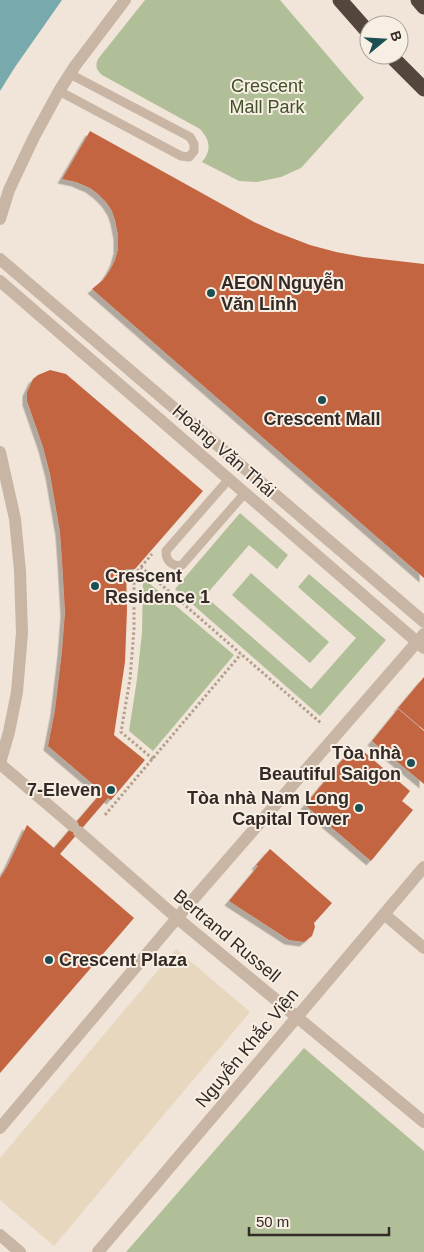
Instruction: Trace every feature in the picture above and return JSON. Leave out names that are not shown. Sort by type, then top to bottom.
[{"type":"highway","points":[[340,0],[359,22]]},
{"type":"highway","points":[[418,0],[424,7]]},
{"type":"highway","points":[[400,65],[424,90]]},
{"type":"street","points":[[0,219],[9,190],[34,136],[59,91],[126,0]]},
{"type":"street","name":"Hoàng Văn Thái","points":[[0,259],[424,622]]},
{"type":"street","name":"Hoàng Văn Thái","points":[[0,281],[311,550],[422,641]]},
{"type":"street","points":[[0,452],[15,518],[20,571],[22,633],[17,692],[0,764]]},
{"type":"street","points":[[311,550],[324,536]]},
{"type":"street","points":[[0,1128],[177,918],[422,641]]},
{"type":"street","name":"Bertrand Russell","points":[[0,764],[177,918],[424,1122]]},
{"type":"street","name":"Nguyễn Khắc Viện","points":[[98,1252],[424,867]]},
{"type":"street","points":[[384,914],[424,948]]},
{"type":"street","points":[[0,1235],[20,1252]]},
{"type":"lane","points":[[59,91],[181,156],[189,157],[194,151],[194,144],[190,138],[70,74]]},
{"type":"lane","points":[[229,478],[166,551],[166,558],[170,563],[177,566],[182,565],[245,493]]},
{"type":"path","points":[[152,758],[121,732],[130,679],[134,629],[134,575],[141,567],[322,724]]},
{"type":"path","points":[[105,815],[241,654]]},
{"type":"green space","name":"Crescent Mall Park","points":[[145,0],[280,0],[364,98],[301,168],[281,177],[257,182],[239,181],[202,162],[207,153],[208,141],[200,129],[102,75],[97,70],[98,59]]},
{"type":"green space","points":[[240,513],[288,555],[277,569],[249,545],[205,596],[311,689],[356,638],[298,587],[309,574],[386,640],[320,716],[175,589]]},
{"type":"green space","points":[[251,573],[329,642],[310,663],[232,595]]},
{"type":"green space","points":[[143,578],[234,655],[153,751],[129,731],[142,632]]},
{"type":"green space","points":[[304,1048],[424,1151],[424,1252],[126,1252]]},
{"type":"shaded area","points":[[176,949],[250,1012],[54,1246],[0,1200],[0,1158]]},
{"type":"water","points":[[0,0],[62,0],[0,91]]},
{"type":"building","name":"Crescent Mall","points":[[90,131],[254,222],[276,232],[310,245],[336,252],[424,264],[424,578],[92,289],[103,280],[115,260],[118,249],[118,235],[115,220],[112,211],[98,194],[76,182],[62,179]]},
{"type":"building","name":"Crescent Residence 1","points":[[50,370],[66,374],[203,491],[135,569],[126,569],[125,662],[114,735],[145,760],[111,800],[108,798],[60,854],[134,918],[0,1073],[0,878],[27,825],[54,848],[102,792],[48,746],[55,710],[65,612],[62,560],[60,532],[50,474],[27,401],[27,392],[33,379]]},
{"type":"building","points":[[424,677],[424,730],[398,708]]},
{"type":"building","name":"Tòa nhà Beautiful Saigon","points":[[398,709],[424,731],[424,784],[372,741]]},
{"type":"building","name":"Tòa nhà Nam Long Capital Tower","points":[[363,751],[410,791],[402,801],[413,810],[371,861],[305,805],[347,754],[355,760]]},
{"type":"building","points":[[270,849],[332,903],[314,923],[315,927],[312,936],[304,942],[289,940],[229,901]]},
{"type":"place","name":"AEON Nguyễn Văn Linh","points":[[211,293]]},
{"type":"place","name":"Crescent Mall","points":[[322,400]]},
{"type":"place","name":"Crescent Residence 1","points":[[95,586]]},
{"type":"place","name":"Tòa nhà Beautiful Saigon","points":[[411,763]]},
{"type":"place","name":"7-Eleven","points":[[111,790]]},
{"type":"place","name":"Tòa nhà Nam Long Capital Tower","points":[[359,808]]},
{"type":"place","name":"Crescent Plaza","points":[[49,960]]}]
